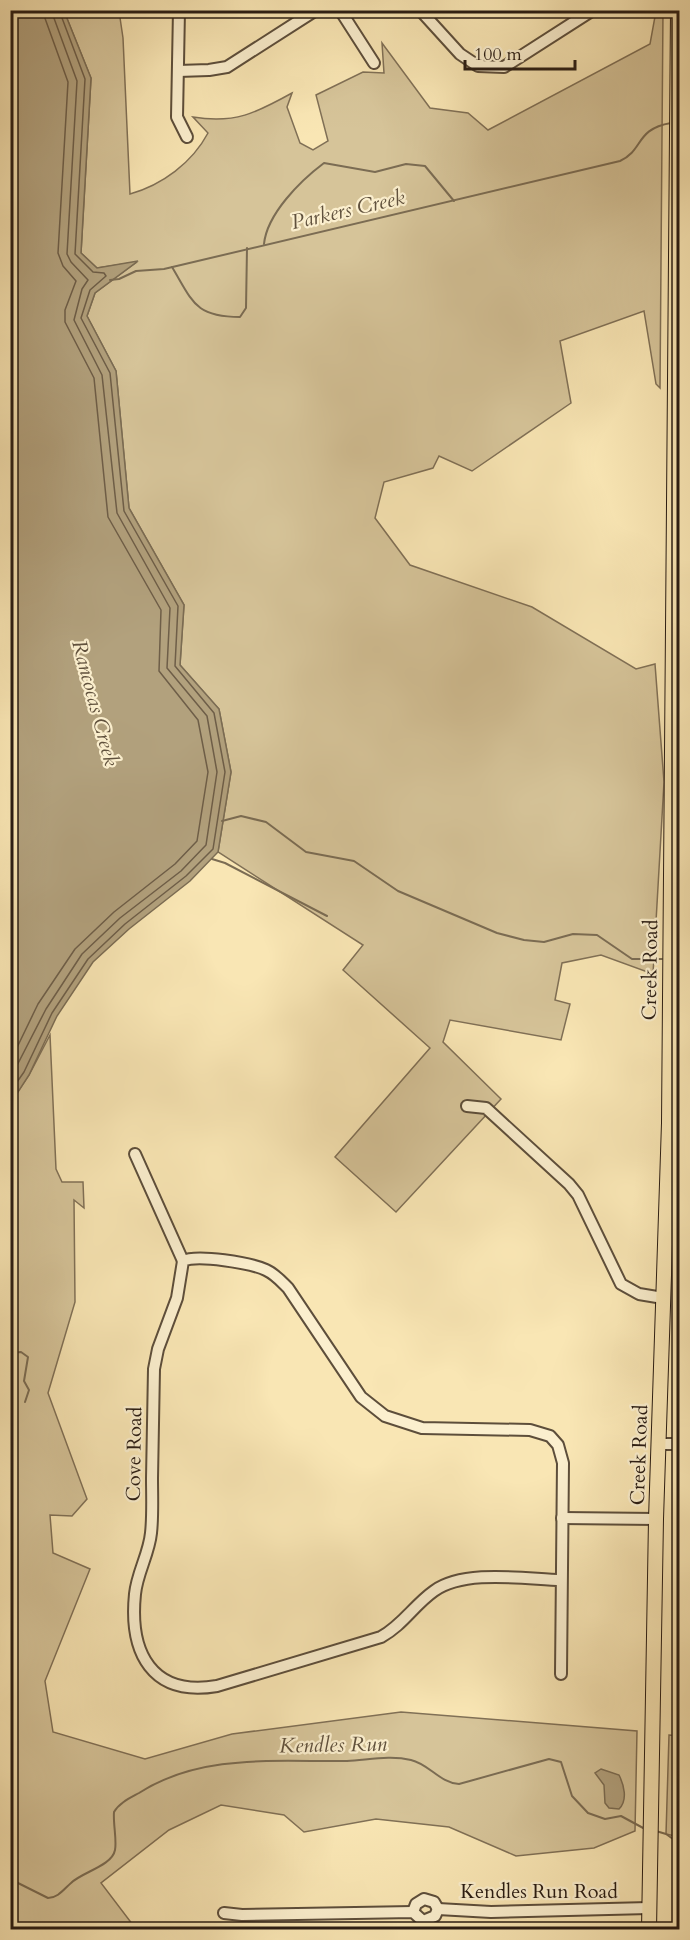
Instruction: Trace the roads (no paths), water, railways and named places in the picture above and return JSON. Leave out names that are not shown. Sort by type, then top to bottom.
[{"type":"main road","name":"Creek Road","points":[[649,1929],[656,1519],[669,1123],[677,691],[678,10]]},
{"type":"street","points":[[179,10],[177,117],[187,137]]},
{"type":"street","points":[[178,71],[227,67],[316,10]]},
{"type":"street","points":[[340,10],[374,63]]},
{"type":"street","points":[[436,10],[424,15],[460,54],[478,66],[504,68],[593,10]]},
{"type":"street","points":[[467,1106],[486,1108],[569,1184],[578,1195],[621,1284],[639,1294],[663,1298]]},
{"type":"street","points":[[135,1154],[183,1261],[190,1257],[256,1266],[274,1274],[288,1288],[361,1397],[385,1416],[422,1428],[530,1430],[550,1436],[558,1446],[563,1463],[561,1674]]},
{"type":"street","name":"Cove Road","points":[[183,1261],[177,1298],[158,1349],[154,1369],[152,1532],[135,1595],[138,1645],[145,1662],[156,1675],[171,1684],[189,1689],[216,1686],[381,1636],[400,1625],[435,1590],[454,1580],[488,1578],[561,1580]]},
{"type":"street","points":[[658,1444],[680,1444]]},
{"type":"street","points":[[562,1518],[656,1519]]},
{"type":"street","points":[[413,1912],[416,1904],[424,1899],[434,1902],[438,1909]]},
{"type":"street","name":"Kendles Run Road","points":[[224,1913],[242,1915],[413,1912],[423,1921],[435,1916],[438,1909],[492,1912],[649,1908]]},
{"type":"water","name":"Rancocas Creek","points":[[10,11],[64,11],[91,78],[81,253],[97,268],[138,261],[95,293],[87,316],[116,371],[129,508],[184,605],[180,665],[219,709],[231,772],[218,852],[190,881],[129,929],[93,962],[57,1016],[29,1075],[11,1103]]},
{"type":"water","points":[[601,1769],[619,1775],[621,1779],[624,1801],[619,1809],[609,1808],[605,1803],[604,1785],[595,1773]]},
{"type":"waterway","name":"Parkers Creek","points":[[110,280],[119,279],[136,271],[164,269],[620,161],[628,156],[651,130],[671,123]]},
{"type":"waterway","points":[[264,244],[271,221],[286,199],[324,163],[375,172],[406,164],[425,166],[454,201]]},
{"type":"waterway","points":[[172,267],[197,305],[213,314],[240,317],[246,308],[247,248]]},
{"type":"waterway","points":[[222,821],[241,816],[266,822],[306,852],[354,861],[398,891],[497,933],[544,942],[573,934],[597,935],[632,959],[662,959]]},
{"type":"waterway","points":[[212,859],[225,863],[327,916]]},
{"type":"waterway","points":[[10,1329],[10,1337]]},
{"type":"waterway","points":[[10,1353],[21,1352],[28,1357],[24,1381],[29,1390],[25,1402]]},
{"type":"waterway","name":"Kendles Run","points":[[10,1879],[48,1898],[61,1893],[76,1879],[103,1865],[113,1856],[115,1850],[114,1812],[122,1803],[163,1780],[188,1771],[240,1762],[403,1759],[417,1762],[446,1780],[459,1784],[549,1759],[561,1762],[572,1796],[588,1813],[605,1819],[621,1816],[645,1829]]},
{"type":"waterway","name":"Kendles Run","points":[[656,1831],[666,1834],[680,1844]]}]
